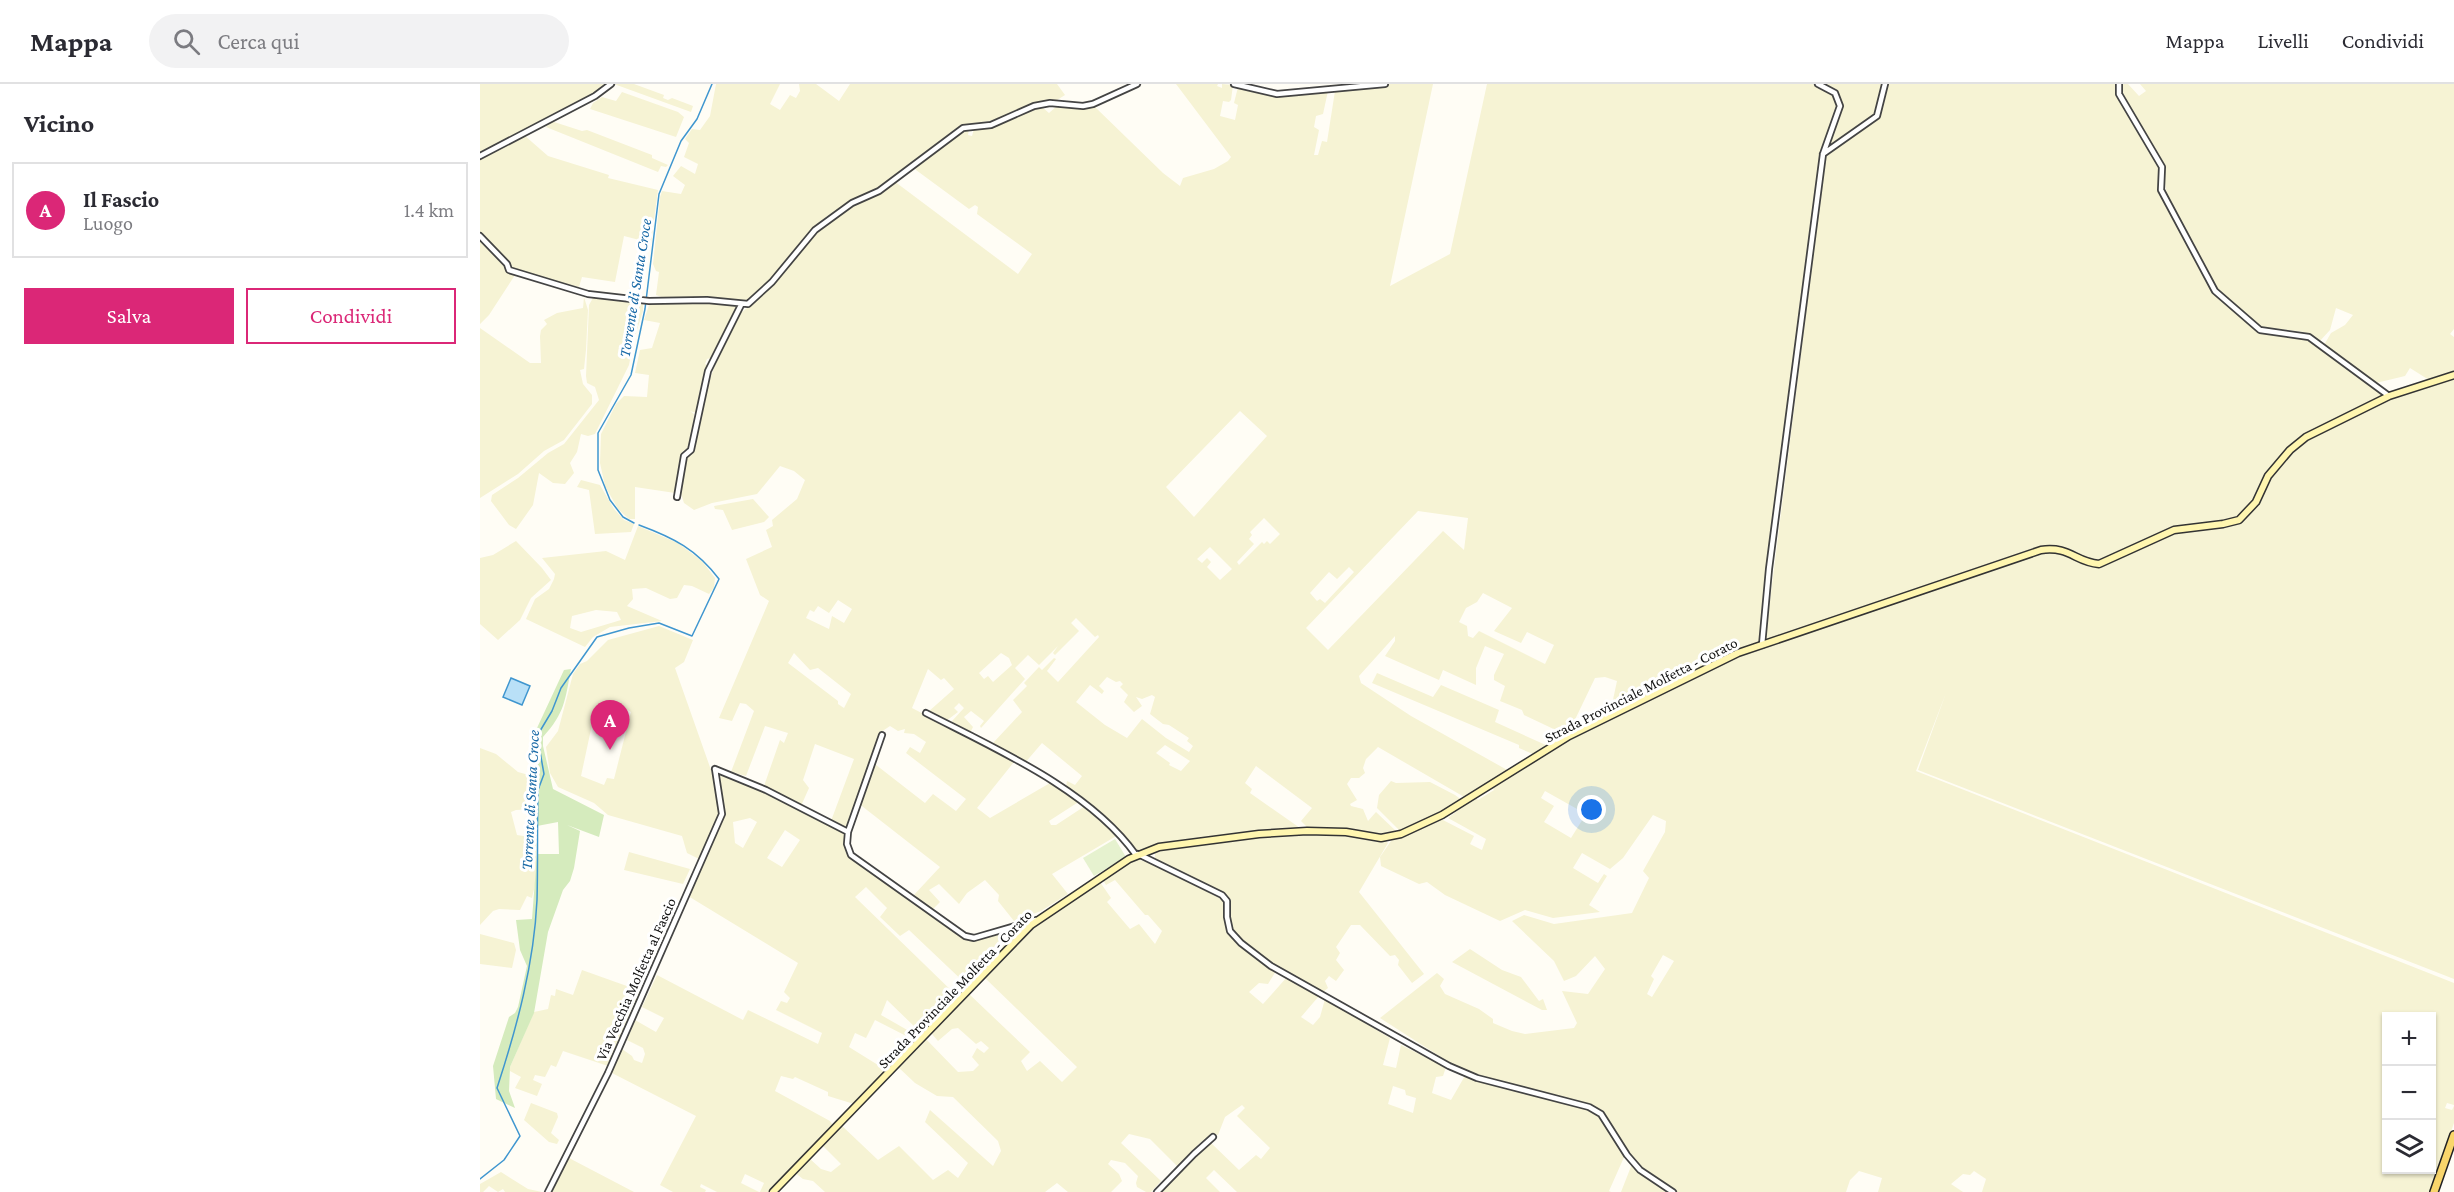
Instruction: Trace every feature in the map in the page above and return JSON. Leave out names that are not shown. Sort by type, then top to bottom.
[{"type":"main road","points":[[2434,1192],[2454,1135]]},
{"type":"street","points":[[480,156],[595,96],[611,84]]},
{"type":"street","points":[[480,236],[507,264],[509,270],[588,294],[646,300],[707,300],[748,304],[772,282],[815,230],[852,203],[879,191],[963,128],[991,125],[1035,106],[1050,103],[1083,106],[1093,104],[1137,84]]},
{"type":"street","points":[[1234,84],[1277,94],[1385,84]]},
{"type":"street","points":[[1762,645],[1769,569],[1823,154],[1840,106],[1835,93],[1818,84]]},
{"type":"street","points":[[1823,154],[1877,116],[1885,84]]},
{"type":"street","points":[[2119,84],[2119,94],[2162,167],[2162,190],[2216,291],[2260,330],[2309,337],[2389,396]]},
{"type":"street","points":[[677,497],[684,456],[691,450],[708,371],[741,305]]},
{"type":"street","name":"Strada Provinciale Molfetta - Corato","points":[[773,1192],[1038,920],[1137,855],[1159,847],[1259,834],[1330,831],[1381,838],[1401,834],[1442,815],[1580,730],[1738,653],[2041,550],[2064,550],[2091,564],[2099,564],[2109,562],[2174,530],[2240,520],[2256,502],[2268,476],[2299,442],[2389,396],[2454,375]]},
{"type":"street","points":[[926,713],[990,746],[1086,803],[1126,840],[1137,855],[1222,895],[1227,901],[1230,931],[1241,943],[1271,966],[1449,1066],[1477,1078],[1589,1107],[1601,1114],[1640,1170],[1664,1184],[1672,1192]]},
{"type":"street","points":[[882,735],[848,832],[847,844],[851,855],[965,936],[974,938],[1038,920]]},
{"type":"street","name":"Via Vecchia Molfetta al Fascio","points":[[548,1192],[608,1072],[722,814],[715,769],[766,790],[848,832]]},
{"type":"street","points":[[1157,1192],[1213,1137]]},
{"type":"shaded area","points":[[480,84],[605,84],[594,95],[564,108],[480,153]]},
{"type":"shaded area","points":[[614,84],[634,84],[664,95],[663,98],[668,100],[672,98],[693,106],[691,112]]},
{"type":"shaded area","points":[[716,84],[780,84],[770,104],[780,110],[790,95],[796,98],[800,91],[799,84],[816,84],[839,101],[850,84],[1057,84],[1065,95],[1054,102],[1030,104],[995,120],[961,125],[882,185],[827,216],[810,232],[781,269],[745,303],[702,297],[664,298],[656,295],[659,272],[653,264],[660,197],[662,191],[681,194],[685,185],[673,176],[681,166],[695,174],[698,164],[684,157],[689,143],[685,139],[692,129],[700,130],[710,116]]},
{"type":"shaded area","points":[[1176,84],[1218,84],[1217,86],[1222,88],[1222,84],[1233,85],[1231,100],[1223,101],[1220,116],[1235,120],[1238,105],[1234,103],[1238,87],[1271,96],[1328,91],[1323,114],[1316,116],[1314,127],[1319,130],[1314,155],[1318,155],[1322,141],[1327,142],[1335,91],[1382,84],[1433,84],[1390,286],[1450,254],[1487,84],[1812,84],[1826,88],[1833,95],[1837,105],[1822,155],[1760,642],[1613,711],[1611,709],[1617,681],[1605,677],[1595,678],[1570,730],[1562,733],[1524,715],[1522,710],[1500,701],[1505,686],[1494,680],[1494,675],[1504,654],[1485,646],[1476,668],[1476,685],[1443,670],[1439,680],[1385,656],[1395,641],[1395,636],[1359,676],[1361,683],[1411,716],[1509,771],[1466,798],[1378,747],[1366,759],[1363,768],[1365,773],[1359,778],[1351,778],[1347,784],[1357,800],[1350,804],[1351,806],[1363,809],[1368,821],[1376,812],[1397,832],[1381,836],[1345,829],[1309,829],[1301,821],[1312,808],[1256,766],[1245,783],[1252,789],[1250,793],[1300,828],[1154,846],[1136,851],[1122,834],[1088,803],[1066,787],[1067,781],[1075,785],[1082,776],[1042,743],[1024,764],[1014,762],[977,808],[990,818],[1050,783],[1080,801],[1049,821],[1051,825],[1056,825],[1085,806],[1118,835],[1052,874],[1068,894],[1041,911],[1014,921],[998,901],[999,895],[985,880],[967,893],[959,904],[939,884],[929,890],[940,902],[931,911],[912,897],[940,867],[858,803],[848,828],[831,821],[854,759],[815,744],[803,780],[809,788],[801,806],[764,786],[780,740],[784,743],[788,733],[765,726],[746,776],[731,772],[754,711],[746,704],[740,703],[732,721],[719,718],[769,601],[760,595],[746,559],[772,547],[766,530],[773,526],[772,520],[797,499],[805,480],[794,471],[780,466],[757,494],[712,503],[694,510],[684,503],[681,494],[685,459],[693,452],[705,392],[719,355],[738,315],[751,305],[790,263],[816,231],[840,211],[894,181],[1018,274],[1032,254],[977,214],[978,207],[975,205],[969,209],[916,170],[914,165],[962,130],[969,129],[968,135],[972,136],[974,129],[991,127],[1042,107],[1049,113],[1057,106],[1083,108],[1094,106],[1163,173],[1180,186],[1183,178],[1214,169],[1231,157]],"holes":[[[1240,411],[1267,436],[1194,517],[1166,487]],[[1418,511],[1468,518],[1464,550],[1443,531],[1328,650],[1306,628]],[[1264,518],[1280,534],[1270,544],[1267,541],[1264,544],[1262,542],[1239,565],[1237,562],[1254,544],[1249,539],[1252,535],[1250,532]],[[1210,547],[1232,569],[1220,580],[1207,567],[1211,562],[1207,558],[1202,563],[1197,559]],[[1349,567],[1354,572],[1325,603],[1320,599],[1317,601],[1310,593],[1329,572],[1337,579]],[[1483,593],[1512,608],[1494,631],[1521,643],[1527,632],[1554,645],[1545,664],[1479,631],[1473,638],[1468,636],[1467,626],[1459,622],[1466,608],[1477,602]],[[838,600],[852,609],[844,623],[832,616],[829,629],[806,618],[810,610],[814,612],[818,606],[829,613]],[[1076,618],[1095,637],[1098,635],[1099,637],[1058,682],[1047,671],[1056,659],[1054,658],[1042,670],[1039,667],[1024,683],[1027,686],[1013,700],[1022,712],[993,743],[999,747],[999,753],[912,708],[928,669],[941,680],[944,678],[954,689],[928,712],[946,721],[958,712],[954,708],[959,703],[964,708],[952,721],[954,725],[970,733],[973,727],[964,717],[971,711],[984,721],[981,728],[1025,679],[1015,668],[1028,655],[1039,665],[1058,646],[1053,653],[1055,655],[1079,631],[1071,623]],[[794,653],[810,670],[818,668],[851,694],[844,708],[838,704],[838,701],[788,663]],[[1001,653],[1009,658],[1012,665],[993,682],[988,676],[984,679],[979,673]],[[1107,677],[1116,682],[1120,681],[1123,684],[1120,687],[1128,695],[1124,702],[1134,712],[1142,706],[1136,697],[1142,699],[1152,695],[1155,697],[1150,714],[1189,738],[1187,741],[1193,746],[1189,752],[1142,719],[1127,738],[1105,725],[1076,702],[1090,685],[1102,694],[1104,691],[1099,686]],[[890,726],[898,731],[905,729],[904,733],[914,734],[926,742],[920,753],[910,747],[906,753],[966,799],[956,811],[933,794],[925,803],[871,761],[881,732]],[[1165,745],[1190,761],[1181,771],[1169,765],[1170,763],[1156,753]]]},
{"type":"shaded area","points":[[1826,84],[1883,84],[1876,113],[1829,146],[1841,105],[1838,94]]},
{"type":"shaded area","points":[[1886,84],[2118,84],[2119,94],[2160,169],[2162,189],[2218,294],[2261,329],[2302,335],[2384,397],[2298,439],[2270,471],[2248,509],[2239,518],[2223,523],[2175,527],[2098,564],[2089,562],[2062,547],[2044,548],[1765,641],[1826,153],[1878,114]]},
{"type":"shaded area","points":[[2122,84],[2128,84],[2139,96],[2146,91],[2140,84],[2454,84],[2454,329],[2450,334],[2454,337],[2454,372],[2429,380],[2410,368],[2405,376],[2376,383],[2324,345],[2331,333],[2345,325],[2353,315],[2336,308],[2330,330],[2319,342],[2304,332],[2262,327],[2254,323],[2220,292],[2204,267],[2167,196],[2162,164],[2121,93]]},
{"type":"shaded area","points":[[622,92],[678,112],[684,117],[676,137],[590,109],[593,103],[602,97],[616,101]]},
{"type":"shaded area","points":[[551,121],[582,131],[587,130],[652,155],[652,158],[668,165],[661,166],[658,172],[546,127]]},
{"type":"shaded area","points":[[524,135],[548,156],[609,175],[608,178],[658,190],[651,243],[624,236],[615,282],[582,277],[579,287],[510,270],[508,261],[480,235],[480,158]]},
{"type":"shaded area","points":[[480,238],[515,275],[489,315],[480,324]]},
{"type":"shaded area","points":[[594,296],[643,302],[643,311],[629,365],[595,434],[588,436],[581,434],[577,452],[570,463],[574,473],[565,484],[553,483],[539,473],[533,505],[516,529],[509,525],[491,501],[492,495],[518,478],[548,453],[564,444],[599,400],[595,387],[587,383],[586,376],[589,305]]},
{"type":"shaded area","points":[[584,297],[588,310],[586,350],[584,369],[580,370],[583,384],[592,395],[592,404],[564,440],[544,451],[518,474],[480,498],[480,328],[530,363],[541,363],[540,336],[541,330],[547,324],[544,320],[557,313],[583,308]]},
{"type":"shaded area","points":[[650,302],[715,302],[737,306],[714,357],[707,359],[705,364],[709,366],[700,389],[696,413],[690,411],[694,414],[691,446],[682,452],[675,493],[635,487],[635,519],[629,519],[618,509],[605,486],[600,463],[601,434],[616,404],[624,396],[647,397],[649,375],[635,373],[640,350],[652,348],[660,323],[644,320]]},
{"type":"shaded area","points":[[2454,377],[2454,979],[1918,770],[1946,693],[1916,771],[2454,983],[2454,1105],[2447,1103],[2445,1108],[2452,1110],[2454,1106],[2454,1123],[2430,1192],[1982,1192],[1986,1179],[1974,1171],[1970,1175],[1963,1174],[1951,1184],[1963,1192],[1878,1192],[1882,1178],[1859,1171],[1850,1180],[1846,1192],[1673,1192],[1632,1161],[1602,1116],[1594,1108],[1479,1077],[1458,1068],[1380,1018],[1437,973],[1444,979],[1440,986],[1445,994],[1479,1009],[1493,1019],[1493,1023],[1512,1031],[1525,1034],[1574,1028],[1577,1023],[1562,991],[1588,994],[1605,969],[1595,956],[1576,976],[1564,981],[1554,961],[1512,921],[1524,915],[1554,924],[1632,913],[1649,878],[1643,871],[1665,832],[1666,821],[1653,815],[1623,858],[1610,869],[1582,853],[1573,868],[1598,883],[1604,874],[1607,876],[1589,905],[1600,912],[1553,918],[1525,910],[1500,921],[1445,895],[1427,882],[1419,884],[1381,866],[1380,857],[1393,838],[1409,835],[1441,819],[1474,836],[1470,844],[1482,850],[1486,839],[1448,818],[1475,797],[1478,800],[1494,790],[1492,787],[1586,728],[1731,658],[2053,550],[2063,552],[2089,565],[2109,564],[2175,531],[2240,520],[2257,504],[2271,475],[2306,439],[2380,400]],"holes":[[[1545,791],[1586,814],[1571,838],[1544,822],[1554,806],[1541,798]],[[1663,955],[1674,961],[1652,997],[1647,994],[1654,979],[1651,976]]]},
{"type":"shaded area","points":[[581,480],[600,485],[614,509],[624,520],[634,524],[631,532],[595,534],[589,490],[577,487]]},
{"type":"shaded area","points":[[753,499],[769,517],[764,522],[732,530],[723,510],[715,509],[714,506]]},
{"type":"shaded area","points":[[638,526],[678,543],[702,561],[715,578],[714,588],[709,594],[684,585],[677,598],[670,599],[646,588],[632,589],[633,599],[627,606],[662,621],[610,627],[593,637],[585,647],[526,619],[535,599],[549,589],[554,579],[555,574],[542,558],[606,551],[625,560]],"holes":[[[596,610],[617,612],[621,620],[581,632],[570,628],[572,616]]]},
{"type":"shaded area","points":[[516,541],[551,580],[531,598],[520,620],[498,640],[480,624],[480,558],[493,555]]},
{"type":"shaded area","points":[[659,626],[693,640],[684,662],[675,668],[717,787],[720,810],[709,841],[699,859],[687,853],[682,836],[608,815],[594,803],[558,787],[550,773],[546,747],[558,731],[573,674],[580,664],[587,661],[608,640]],"holes":[[[596,706],[623,707],[631,712],[614,779],[607,778],[604,785],[581,776]]]},
{"type":"shaded area","points":[[1377,673],[1433,697],[1441,685],[1499,710],[1495,722],[1548,746],[1535,755],[1519,748],[1519,745],[1372,683]]},
{"type":"shaded area","points":[[480,748],[496,754],[518,772],[536,777],[539,786],[535,809],[511,812],[517,835],[536,838],[537,876],[532,898],[527,896],[520,910],[493,911],[480,925]]},
{"type":"shaded area","points":[[717,772],[744,779],[844,832],[847,850],[853,858],[973,940],[1024,924],[1026,927],[968,986],[909,930],[900,936],[880,917],[887,908],[866,887],[855,897],[958,997],[924,1031],[917,1029],[887,1000],[881,1015],[916,1035],[916,1041],[875,1020],[866,1038],[855,1033],[849,1047],[886,1070],[854,1104],[828,1096],[828,1092],[795,1077],[793,1079],[781,1076],[775,1091],[830,1121],[833,1125],[769,1192],[760,1192],[764,1183],[745,1174],[741,1183],[759,1192],[717,1192],[701,1184],[700,1187],[706,1190],[705,1192],[673,1192],[660,1185],[696,1116],[610,1072],[622,1049],[634,1060],[642,1063],[645,1054],[643,1048],[627,1040],[635,1020],[656,1032],[664,1018],[642,1007],[657,975],[743,1020],[748,1010],[818,1044],[822,1033],[776,1010],[781,1001],[787,1003],[790,998],[784,992],[798,963],[688,896],[725,813]],"holes":[[[750,818],[757,822],[743,848],[735,843],[733,822]],[[785,830],[800,840],[782,867],[767,858]]]},
{"type":"shaded area","points":[[1391,781],[1396,783],[1430,782],[1462,800],[1420,825],[1400,831],[1377,808],[1379,795]]},
{"type":"shaded area","points":[[1293,833],[1334,833],[1388,843],[1359,892],[1424,974],[1412,983],[1398,965],[1399,960],[1395,955],[1390,956],[1360,925],[1351,925],[1336,947],[1340,953],[1336,960],[1344,970],[1336,981],[1329,976],[1325,981],[1328,988],[1322,993],[1250,951],[1228,924],[1231,900],[1228,896],[1155,860],[1155,850]]},
{"type":"shaded area","points":[[629,852],[690,869],[683,884],[624,870]]},
{"type":"shaded area","points":[[1136,859],[1154,864],[1225,901],[1226,926],[1239,945],[1276,971],[1268,984],[1259,983],[1249,992],[1263,1004],[1287,977],[1319,996],[1301,1017],[1313,1025],[1320,1017],[1325,999],[1390,1038],[1383,1065],[1396,1068],[1401,1045],[1446,1067],[1443,1076],[1436,1077],[1432,1093],[1451,1100],[1466,1074],[1592,1110],[1625,1155],[1609,1191],[1611,1192],[1237,1192],[1214,1170],[1206,1178],[1220,1192],[1158,1192],[1209,1141],[1239,1170],[1256,1155],[1261,1159],[1270,1148],[1237,1116],[1245,1108],[1242,1105],[1225,1117],[1218,1135],[1212,1134],[1199,1144],[1178,1167],[1150,1139],[1129,1134],[1121,1143],[1161,1181],[1151,1192],[1137,1187],[1138,1176],[1125,1163],[1111,1160],[1108,1164],[1119,1174],[1122,1181],[1111,1192],[1068,1192],[1057,1183],[1045,1192],[825,1192],[813,1181],[803,1179],[794,1172],[809,1158],[821,1169],[831,1172],[841,1164],[822,1145],[840,1124],[878,1160],[899,1146],[933,1180],[948,1170],[958,1178],[968,1163],[925,1122],[930,1110],[993,1166],[1001,1151],[998,1141],[953,1097],[937,1096],[915,1083],[897,1066],[924,1037],[958,1072],[973,1071],[979,1065],[972,1057],[977,1048],[984,1053],[989,1048],[981,1041],[976,1044],[958,1028],[952,1029],[938,1041],[931,1033],[968,993],[1030,1052],[1021,1061],[1027,1071],[1040,1061],[1062,1082],[1077,1067],[985,978],[1030,927],[1100,882],[1111,898],[1107,902],[1130,929],[1139,924],[1155,944],[1162,931],[1115,880],[1106,885],[1103,880]],"holes":[[[1393,1086],[1405,1090],[1406,1095],[1416,1098],[1413,1113],[1388,1104]]]},
{"type":"shaded area","points":[[480,934],[514,943],[516,950],[512,968],[480,964]]},
{"type":"shaded area","points":[[1470,949],[1502,970],[1521,977],[1539,1001],[1543,999],[1547,1010],[1542,1010],[1452,962]]},
{"type":"shaded area","points":[[582,970],[641,993],[608,1066],[563,1051],[556,1067],[551,1065],[545,1077],[535,1075],[533,1080],[542,1084],[537,1096],[515,1088],[521,1077],[510,1071],[510,1067],[534,1012],[548,1009],[551,995],[555,996],[556,989],[573,995]]},
{"type":"shaded area","points":[[531,1103],[557,1113],[558,1117],[551,1133],[559,1140],[557,1144],[549,1142],[524,1120]]},
{"type":"shaded area","points":[[569,1158],[634,1192],[551,1192]]},
{"type":"shaded area","points":[[1632,1164],[1665,1188],[1670,1192],[1621,1192]]},
{"type":"shaded area","points":[[501,1172],[528,1189],[542,1192],[505,1192],[503,1189],[498,1192],[489,1186],[480,1192],[480,1184]]},
{"type":"green space","points":[[571,669],[563,706],[556,721],[543,737],[543,746],[553,789],[604,815],[599,837],[567,825],[580,831],[574,868],[570,881],[563,890],[548,932],[534,1013],[510,1067],[509,1091],[515,1108],[496,1099],[493,1066],[509,1017],[518,1007],[527,966],[520,950],[516,920],[532,919],[537,854],[559,854],[558,822],[537,826],[535,810],[539,786],[531,763],[530,743],[564,670]]},
{"type":"green space","points":[[1115,839],[1126,857],[1094,876],[1083,858]]},
{"type":"water","points":[[511,678],[530,686],[522,705],[503,697]]},
{"type":"waterway","name":"Torrente di Santa Croce","points":[[634,523],[623,517],[610,500],[598,470],[598,433],[631,375],[645,309],[659,194],[681,141],[697,119],[712,84]]},
{"type":"waterway","name":"Torrente di Santa Croce","points":[[480,1179],[504,1160],[520,1136],[497,1088],[523,995],[535,924],[538,790],[544,774],[539,746],[540,731],[552,711],[561,688],[597,637],[659,623],[692,636],[719,579],[693,552],[639,525]]},
{"type":"place","name":"Il Fascio","points":[[610,750]]}]
